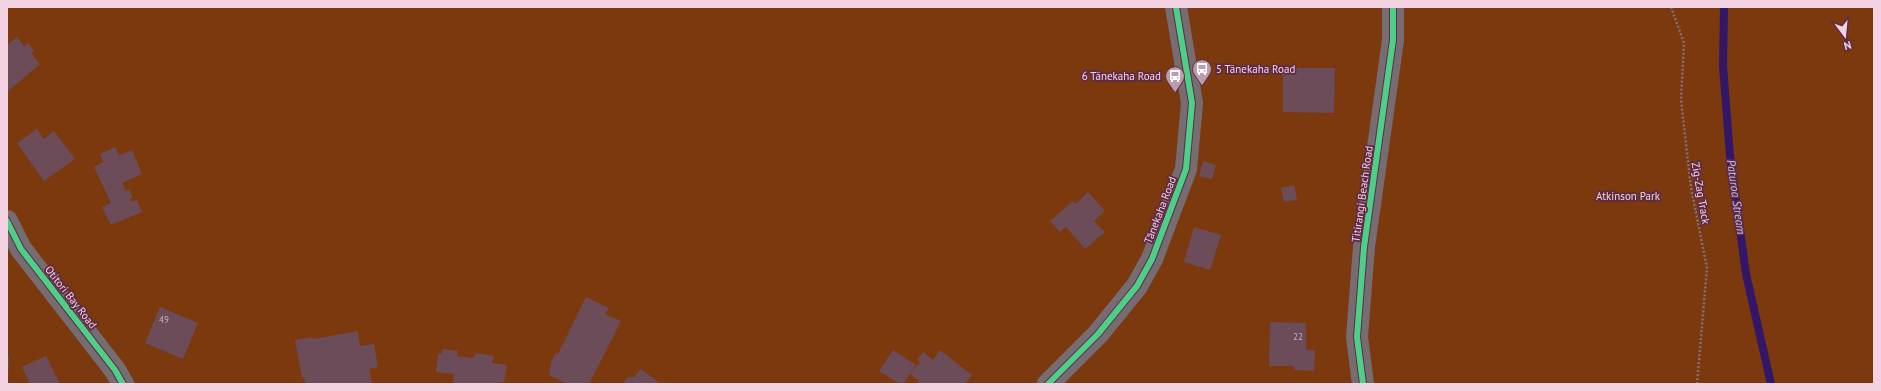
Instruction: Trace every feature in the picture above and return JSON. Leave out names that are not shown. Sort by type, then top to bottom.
[{"type":"street","name":"Tānekaha Road","points":[[1048,384],[1098,334],[1137,286],[1152,259],[1186,169],[1192,103],[1176,7]]},
{"type":"street","name":"Titirangi Beach Road","points":[[1363,384],[1357,337],[1364,246],[1393,40],[1393,7]]},
{"type":"street","name":"Otitori Bay Road","points":[[7,221],[21,249],[115,370],[123,384]]},
{"type":"green space","name":"Atkinson Park","points":[[7,7],[1874,7],[1874,384],[7,384]]},
{"type":"building","points":[[17,37],[24,46],[28,43],[34,51],[31,53],[40,64],[7,92],[7,45]]},
{"type":"building","points":[[1283,68],[1335,68],[1334,113],[1283,112]]},
{"type":"building","points":[[37,129],[44,139],[54,131],[75,159],[44,181],[17,143]]},
{"type":"building","points":[[115,147],[119,155],[132,150],[142,174],[122,183],[126,191],[129,189],[133,198],[130,199],[131,202],[137,200],[142,212],[111,225],[102,207],[111,203],[94,167],[103,162],[100,154]]},
{"type":"building","points":[[1203,161],[1216,165],[1212,179],[1199,176]]},
{"type":"building","points":[[1294,185],[1297,200],[1284,202],[1281,188]]},
{"type":"building","points":[[1088,192],[1105,211],[1094,221],[1105,232],[1085,249],[1066,227],[1060,232],[1050,221],[1073,201],[1075,204]]},
{"type":"building","points":[[1194,227],[1221,235],[1210,270],[1184,262]]},
{"type":"building","points":[[586,297],[609,308],[605,314],[621,321],[589,384],[567,384],[549,375],[551,362],[556,353],[558,354]]},
{"type":"building","points":[[160,307],[198,323],[183,359],[145,343]]},
{"type":"building","points":[[1270,322],[1306,323],[1306,350],[1315,350],[1314,371],[1294,370],[1293,366],[1269,366]]},
{"type":"building","points":[[358,331],[360,346],[374,344],[378,367],[369,369],[372,384],[306,384],[304,378],[302,378],[295,340],[312,337],[313,339]]},
{"type":"building","points":[[442,349],[458,351],[457,356],[472,358],[476,353],[494,356],[492,363],[507,365],[504,382],[500,382],[500,384],[453,384],[454,374],[436,372],[438,354],[442,354]]},
{"type":"building","points":[[893,350],[916,365],[903,384],[900,384],[879,371]]},
{"type":"building","points":[[940,350],[972,375],[965,384],[917,384],[919,381],[910,374],[920,362],[917,360],[923,352],[933,360]]},
{"type":"building","points":[[7,355],[9,356],[8,377],[7,377]]},
{"type":"building","points":[[46,356],[60,384],[30,384],[22,367]]},
{"type":"building","points":[[641,369],[661,384],[622,384],[628,377],[634,377]]},
{"type":"waterway","name":"Paturoa Stream","points":[[1724,7],[1723,66],[1730,156],[1746,274],[1771,384]]},
{"type":"cycle path","points":[[1048,384],[1098,334],[1137,286],[1152,259],[1186,169],[1192,103],[1176,7]]},
{"type":"cycle path","points":[[1363,384],[1357,337],[1364,247],[1393,40],[1393,7]]},
{"type":"cycle path","points":[[7,221],[21,249],[115,370],[123,384]]},
{"type":"place","name":"5 Tānekaha Road","points":[[1202,86]]},
{"type":"place","name":"6 Tānekaha Road","points":[[1175,93]]}]
